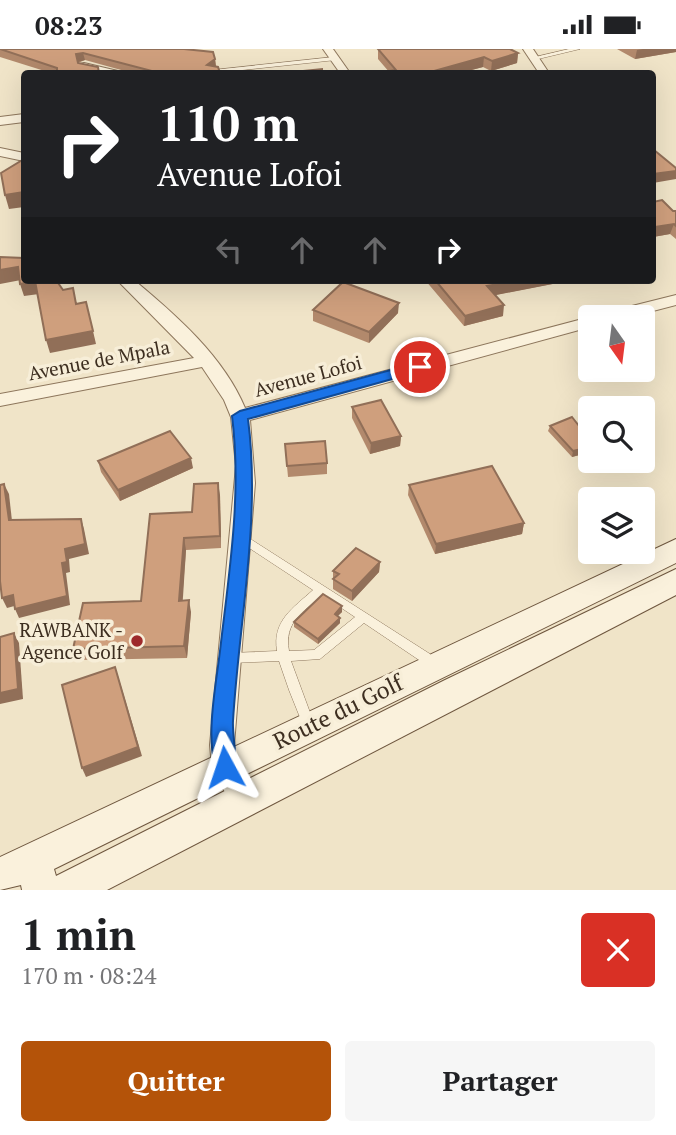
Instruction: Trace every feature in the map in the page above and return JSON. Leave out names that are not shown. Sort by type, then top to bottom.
[{"type":"main road","name":"Route du Golf","points":[[0,876],[37,875],[225,767],[676,550]]},
{"type":"main road","points":[[68,890],[242,799],[676,581]]},
{"type":"street","points":[[531,53],[542,70]]},
{"type":"street","points":[[331,54],[343,70]]},
{"type":"street","points":[[84,66],[101,70]]},
{"type":"street","points":[[0,121],[21,118]]},
{"type":"street","points":[[0,152],[21,156]]},
{"type":"street","points":[[130,284],[146,297],[206,361],[240,416],[245,456],[241,537],[222,725],[225,767],[242,799]]},
{"type":"street","points":[[655,305],[676,300]]},
{"type":"street","name":"Avenue Lofoi","points":[[240,416],[578,325]]},
{"type":"street","name":"Avenue de Mpala","points":[[0,400],[206,361]]},
{"type":"lane","points":[[531,53],[577,49]]},
{"type":"lane","points":[[226,70],[331,54]]},
{"type":"lane","points":[[241,537],[426,658],[432,667]]},
{"type":"lane","points":[[309,726],[284,658],[284,626],[321,589]]},
{"type":"lane","points":[[229,658],[316,655],[363,617]]},
{"type":"building","points":[[0,49],[184,49],[213,52],[215,59],[207,65],[218,67],[219,70],[148,70],[83,53],[76,54],[78,63],[98,67],[98,70],[57,68]]},
{"type":"building","points":[[378,49],[510,49],[518,53],[492,61],[484,57],[438,70],[396,70]]},
{"type":"building","points":[[656,152],[676,168],[676,171],[656,174]]},
{"type":"building","points":[[21,161],[21,192],[5,195],[1,173]]},
{"type":"building","points":[[662,200],[676,211],[676,226],[656,227],[656,201]]},
{"type":"building","points":[[0,257],[21,258],[21,284],[18,267],[0,270]]},
{"type":"building","points":[[36,284],[59,284],[63,290],[73,288],[76,304],[86,302],[93,331],[46,340]]},
{"type":"building","points":[[341,284],[348,284],[399,303],[369,332],[313,310]]},
{"type":"building","points":[[438,284],[498,284],[487,286],[504,305],[465,316]]},
{"type":"building","points":[[381,400],[401,436],[371,443],[352,407]]},
{"type":"building","points":[[572,417],[578,425],[578,450],[573,451],[550,426]]},
{"type":"building","points":[[170,431],[191,458],[118,490],[98,461]]},
{"type":"building","points":[[325,441],[327,463],[287,466],[285,444]]},
{"type":"building","points":[[492,466],[524,523],[436,544],[409,485]]},
{"type":"building","points":[[218,483],[220,536],[184,538],[179,601],[189,600],[184,646],[73,649],[83,603],[141,601],[150,514],[192,512],[194,484]]},
{"type":"building","points":[[4,484],[9,520],[81,519],[85,544],[65,549],[67,562],[62,563],[67,596],[15,609],[13,595],[2,598],[0,485]]},
{"type":"building","points":[[356,548],[380,562],[352,591],[333,579],[339,574],[333,571]]},
{"type":"building","points":[[323,594],[342,606],[335,614],[340,618],[318,639],[294,622]]},
{"type":"building","points":[[14,633],[18,689],[0,693],[0,637]]},
{"type":"building","points":[[115,667],[138,747],[82,768],[62,685]]},
{"type":"place","name":"RAWBANK - Agence Golf","points":[[137,641]]},
{"type":"route","points":[[225,767],[222,725],[244,503],[245,456],[240,416],[420,367]]}]
